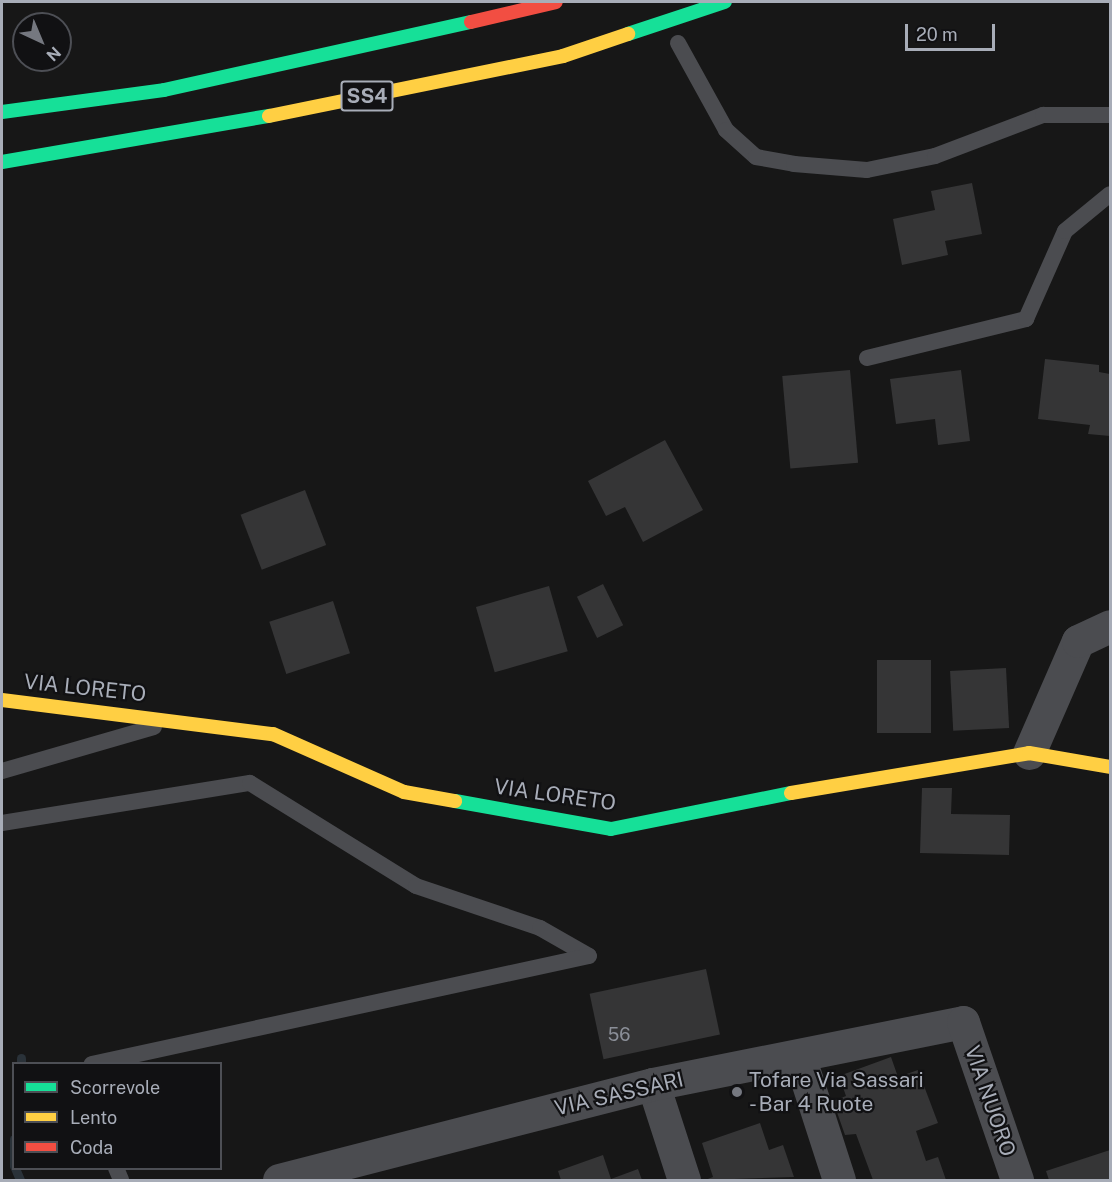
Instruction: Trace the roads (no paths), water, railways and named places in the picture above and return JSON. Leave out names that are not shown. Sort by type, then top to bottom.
[{"type":"main road","name":"SS4","points":[[2,112],[164,90],[290,65],[556,2]]},
{"type":"main road","name":"SS4","points":[[2,162],[218,127],[563,56],[725,2]]},
{"type":"main road","name":"VIA LORETO","points":[[2,700],[184,719],[273,734],[404,792],[611,829],[921,766],[1029,753],[1110,768]]},
{"type":"street","points":[[1029,753],[1078,641],[1110,626]]},
{"type":"street","name":"VIA SASSARI","points":[[279,1180],[340,1171],[653,1084],[963,1022]]},
{"type":"street","name":"VIA NUORO","points":[[963,1022],[1017,1180]]},
{"type":"street","points":[[799,1056],[839,1180]]},
{"type":"street","points":[[653,1084],[684,1180]]},
{"type":"lane","points":[[678,43],[726,130],[756,157],[765,159],[867,170],[935,156],[1042,115],[1110,115]]},
{"type":"lane","points":[[867,358],[1026,319],[1065,231],[1110,194]]},
{"type":"lane","points":[[2,771],[184,719]]},
{"type":"lane","points":[[2,823],[250,783],[416,886],[540,928],[589,956],[101,1062]]},
{"type":"waterway","points":[[16,1170],[20,1180]]},
{"type":"place","name":"Tofare Via Sassari - Bar 4 Ruote","points":[[737,1092]]}]
